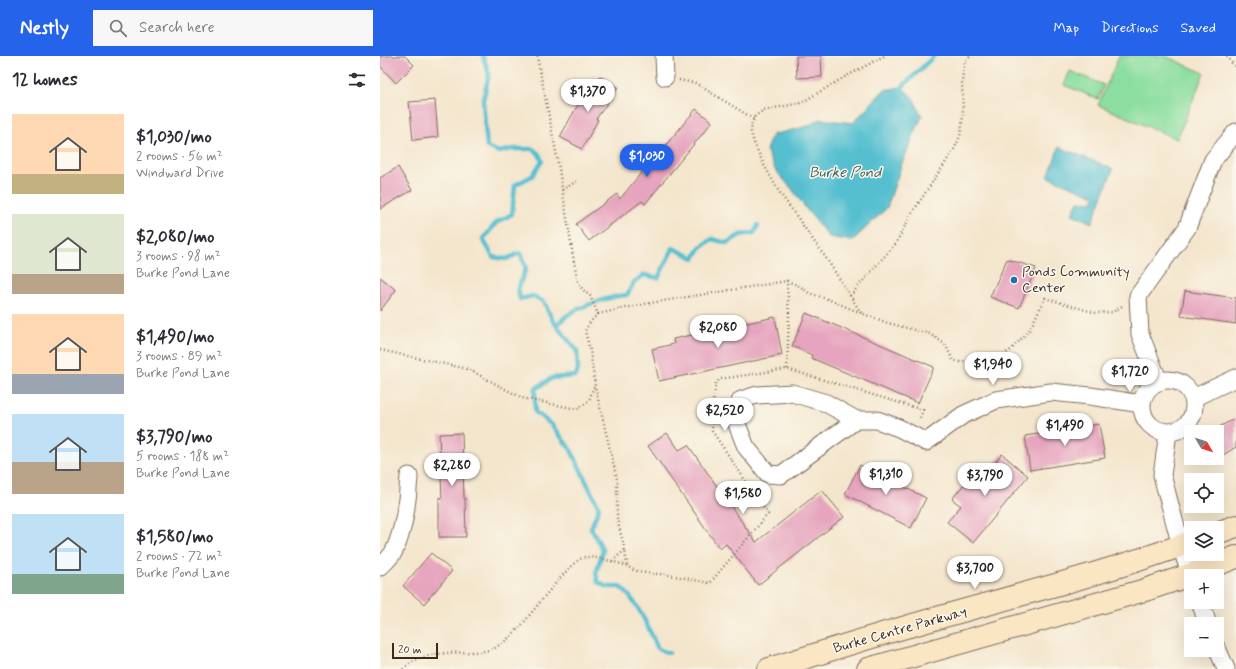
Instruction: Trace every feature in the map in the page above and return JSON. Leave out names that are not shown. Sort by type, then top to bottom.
[{"type":"main road","points":[[1224,530],[1236,526]]},
{"type":"main road","name":"Burke Centre Parkway","points":[[769,669],[906,627],[1068,582],[1184,545]]},
{"type":"main road","name":"Burke Centre Parkway","points":[[1208,569],[1236,557]]},
{"type":"main road","name":"Burke Centre Parkway","points":[[868,669],[1184,578]]},
{"type":"street","points":[[664,56],[665,77]]},
{"type":"street","points":[[1159,382],[1140,334],[1138,296],[1188,228],[1213,160],[1236,132]]},
{"type":"street","points":[[1193,398],[1236,378]]},
{"type":"street","points":[[1173,380],[1180,382],[1186,386],[1193,398],[1195,407],[1193,415],[1183,428],[1176,432],[1168,433],[1159,431],[1149,424],[1143,413],[1142,404],[1147,390],[1152,385],[1159,382],[1173,380]]},
{"type":"street","points":[[856,420],[781,475],[768,474],[746,447],[733,414],[741,400],[757,395],[792,393],[826,403],[856,420],[877,420],[899,428],[926,442],[963,415],[996,400],[1050,392],[1090,396],[1142,404]]},
{"type":"street","points":[[1168,433],[1162,475],[1184,538]]},
{"type":"street","points":[[380,568],[394,552],[402,528],[408,499],[409,476]]},
{"type":"street","points":[[1221,657],[1226,669]]},
{"type":"path","points":[[537,56],[556,149],[578,281],[582,289],[590,296],[598,314]]},
{"type":"path","points":[[862,313],[828,261],[789,207],[764,165],[754,143],[751,132],[754,119],[764,110],[802,103],[843,78],[884,56]]},
{"type":"path","points":[[850,296],[896,243],[912,213],[955,148],[961,133],[963,115],[962,80],[965,61],[971,56]]},
{"type":"path","points":[[1227,56],[1236,69]]},
{"type":"path","points":[[665,77],[695,83],[754,119]]},
{"type":"path","points":[[562,190],[577,181]]},
{"type":"path","points":[[627,566],[625,550],[617,519],[617,479],[594,386],[590,350],[585,331],[590,322],[598,314],[644,304],[787,281],[800,286],[809,293],[888,323],[930,334],[945,344],[953,360],[959,362],[1004,354],[1012,350],[1030,329],[1045,298],[1096,313],[1113,312],[1138,296]]},
{"type":"path","points":[[787,281],[789,316],[787,370]]},
{"type":"path","points":[[380,350],[468,369],[522,398],[577,409],[589,401],[594,386]]},
{"type":"path","points":[[403,669],[410,662],[434,653],[488,651],[497,647],[519,628],[557,582],[576,562],[584,557],[612,561],[640,572],[669,575],[710,584],[768,514],[712,431],[713,402],[716,383],[720,378],[787,370],[923,410],[914,436]]},
{"type":"path","points":[[612,561],[625,550]]},
{"type":"green space","points":[[1119,56],[1165,56],[1204,73],[1177,139],[1098,105]]},
{"type":"green space","points":[[1070,71],[1104,85],[1098,99],[1064,85]]},
{"type":"water","name":"Burke Pond","points":[[902,87],[913,98],[922,116],[902,163],[887,208],[852,241],[829,237],[792,189],[776,171],[766,150],[772,135],[808,126],[821,119],[853,123],[884,90]]},
{"type":"water","points":[[1059,147],[1113,169],[1092,223],[1072,214],[1078,201],[1093,202],[1095,196],[1048,177]]},
{"type":"building","points":[[380,56],[405,56],[414,65],[396,83],[380,66]]},
{"type":"building","points":[[796,56],[821,56],[822,77],[797,78]]},
{"type":"building","points":[[600,76],[618,88],[596,119],[598,120],[582,149],[560,137],[576,108]]},
{"type":"building","points":[[435,100],[438,137],[413,140],[409,102]]},
{"type":"building","points":[[696,109],[712,122],[645,204],[642,201],[589,241],[576,224],[617,194],[620,199]]},
{"type":"building","points":[[398,167],[412,190],[380,209],[380,178]]},
{"type":"building","name":"Ponds Community Center","points":[[1007,259],[1036,268],[1019,308],[990,297]]},
{"type":"building","points":[[380,277],[396,290],[380,311]]},
{"type":"building","points":[[1185,291],[1236,298],[1236,324],[1181,316]]},
{"type":"building","points":[[806,313],[934,367],[918,403],[811,358],[812,355],[792,346]]},
{"type":"building","points":[[775,317],[782,355],[659,381],[652,349],[674,344],[673,339]]},
{"type":"building","points":[[1236,418],[1236,447],[1224,454],[1224,425],[1223,425]]},
{"type":"building","points":[[1099,424],[1105,458],[1030,470],[1025,436]]},
{"type":"building","points":[[462,433],[466,537],[439,537],[439,498],[442,498],[439,434]]},
{"type":"building","points":[[667,433],[679,450],[688,445],[756,542],[822,490],[844,517],[758,585],[726,544],[720,549],[648,446]]},
{"type":"building","points":[[1002,454],[1028,476],[973,543],[947,522],[961,506],[952,499],[974,472],[982,478]]},
{"type":"building","points":[[860,465],[926,498],[911,528],[845,494]]},
{"type":"building","points":[[431,553],[452,571],[424,604],[403,586]]},
{"type":"waterway","points":[[483,56],[489,74],[483,101],[487,147],[499,152],[512,149],[533,149],[539,154],[542,161],[532,176],[515,185],[512,214],[496,223],[483,239],[493,257],[506,259],[520,253],[526,268],[518,289],[520,299],[533,296],[544,302],[553,321],[577,351],[578,368],[576,376],[552,378],[535,389],[535,412],[552,425],[571,450],[599,508],[591,528],[603,550],[596,573],[598,582],[607,587],[620,587],[627,593],[638,608],[658,649],[669,653]]},
{"type":"waterway","points":[[902,87],[934,56]]},
{"type":"waterway","points":[[557,325],[567,315],[580,308],[606,299],[627,295],[634,282],[644,275],[658,278],[673,248],[694,258],[700,248],[712,239],[727,243],[740,235],[754,233],[758,225]]},
{"type":"place","name":"Ponds Community Center","points":[[1014,280]]}]
